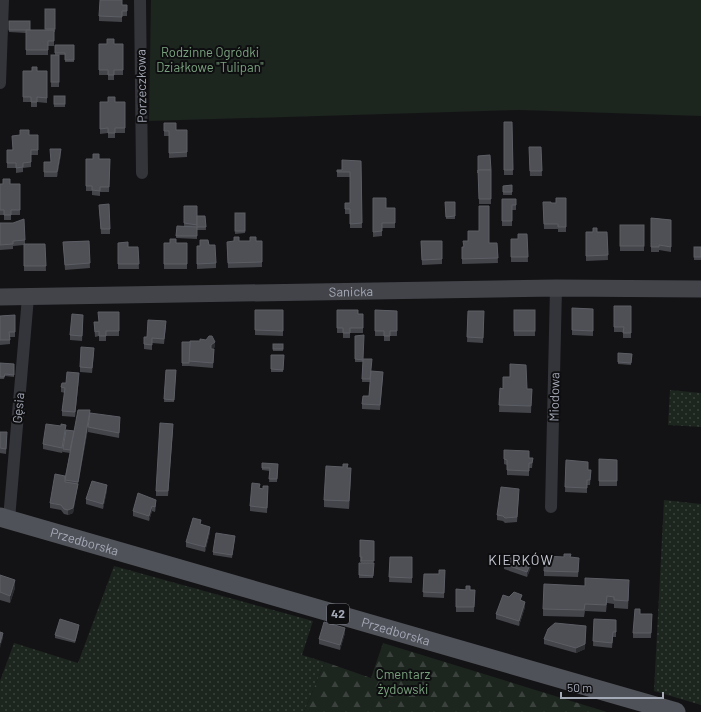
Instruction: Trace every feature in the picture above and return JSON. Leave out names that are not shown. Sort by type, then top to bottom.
[{"type":"main road","name":"Przedborska","points":[[5,518],[676,712]]},
{"type":"street","points":[[0,83],[3,0]]},
{"type":"street","name":"Porzeczkowa","points":[[140,0],[142,173]]},
{"type":"street","name":"Sanicka","points":[[0,298],[556,288],[701,289]]},
{"type":"street","name":"Miodowa","points":[[552,507],[556,288]]},
{"type":"street","name":"Gęsia","points":[[5,518],[28,297]]},
{"type":"green space","name":"Rodzinne Ogródki Działkowe \"Tulipan\"","points":[[151,0],[701,0],[701,116],[519,110],[149,121]]},
{"type":"green space","points":[[670,390],[701,393],[701,427],[668,425]]},
{"type":"green space","points":[[664,500],[701,504],[701,705],[654,691]]},
{"type":"green space","points":[[114,566],[313,621],[302,655],[325,662],[304,712],[0,712],[0,681],[14,643],[78,663]]},
{"type":"green space","name":"Cmentarz żydowski","points":[[383,643],[607,712],[304,712],[325,662],[371,678]]},
{"type":"building","points":[[100,0],[122,0],[122,5],[127,5],[127,11],[122,11],[122,17],[99,16]]},
{"type":"building","points":[[45,9],[55,9],[55,29],[45,29]]},
{"type":"building","points":[[9,21],[30,21],[30,30],[9,30]]},
{"type":"building","points":[[26,30],[54,30],[54,41],[48,41],[48,50],[26,50]]},
{"type":"building","points":[[107,39],[114,39],[114,44],[123,44],[123,70],[114,70],[114,75],[108,75],[108,70],[99,70],[99,44],[107,44]]},
{"type":"building","points":[[55,45],[74,45],[74,60],[65,60],[65,53],[55,53]]},
{"type":"building","points":[[51,55],[59,55],[59,82],[51,82]]},
{"type":"building","points":[[32,67],[37,67],[37,71],[47,71],[47,98],[37,97],[37,102],[31,102],[31,97],[23,97],[23,71],[32,71]]},
{"type":"building","points":[[54,96],[65,96],[65,104],[54,104]]},
{"type":"building","points":[[108,97],[115,97],[115,102],[125,102],[125,128],[115,128],[115,133],[108,133],[108,128],[100,129],[100,102],[108,102]]},
{"type":"building","points":[[504,122],[512,122],[513,170],[504,170]]},
{"type":"building","points":[[164,123],[176,123],[176,130],[187,130],[187,152],[169,153],[169,131],[164,131]]},
{"type":"building","points":[[20,130],[29,130],[29,135],[38,135],[38,150],[31,150],[31,162],[23,163],[23,167],[16,168],[16,163],[7,163],[7,150],[13,150],[12,136],[20,135]]},
{"type":"building","points":[[529,147],[541,147],[542,171],[530,171]]},
{"type":"building","points":[[50,149],[61,149],[57,172],[44,172],[44,162],[51,162]]},
{"type":"building","points":[[93,154],[99,154],[99,159],[110,159],[109,187],[100,187],[100,191],[92,190],[92,186],[86,186],[86,159],[93,159]]},
{"type":"building","points":[[490,155],[491,170],[478,170],[478,156]]},
{"type":"building","points":[[342,160],[361,161],[362,223],[350,224],[350,209],[345,209],[345,203],[350,203],[350,172],[337,172],[337,170],[342,170]]},
{"type":"building","points":[[478,170],[491,170],[491,199],[479,199]]},
{"type":"building","points":[[3,179],[10,179],[10,184],[20,184],[20,210],[11,210],[11,215],[4,215],[4,210],[0,210],[0,184],[3,184]]},
{"type":"building","points":[[512,185],[512,192],[503,192],[503,186]]},
{"type":"building","points":[[373,198],[386,198],[386,208],[395,208],[395,223],[382,223],[382,231],[373,232]]},
{"type":"building","points":[[556,198],[566,198],[566,227],[558,227],[558,224],[544,224],[543,202],[556,203]]},
{"type":"building","points":[[502,199],[516,199],[516,205],[512,205],[512,221],[502,221]]},
{"type":"building","points":[[445,202],[455,202],[455,216],[446,217]]},
{"type":"building","points":[[109,204],[110,229],[101,229],[99,205]]},
{"type":"building","points":[[184,206],[197,206],[197,225],[184,223]]},
{"type":"building","points":[[479,206],[489,206],[489,243],[497,243],[498,258],[462,259],[462,247],[464,247],[463,241],[468,241],[468,231],[479,231]]},
{"type":"building","points":[[235,213],[245,213],[245,231],[235,231]]},
{"type":"building","points":[[197,216],[205,216],[206,227],[197,227]]},
{"type":"building","points":[[651,218],[671,220],[671,247],[659,245],[659,247],[651,247]]},
{"type":"building","points":[[24,219],[25,240],[13,241],[13,244],[0,245],[0,223],[13,223]]},
{"type":"building","points":[[620,225],[644,225],[644,246],[620,246]]},
{"type":"building","points":[[177,226],[197,227],[197,236],[176,236]]},
{"type":"building","points":[[593,228],[597,228],[597,232],[607,232],[608,255],[586,256],[586,232],[593,232]]},
{"type":"building","points":[[518,234],[527,234],[528,257],[511,257],[511,239],[518,239]]},
{"type":"building","points":[[234,237],[239,237],[239,241],[250,241],[250,237],[256,237],[256,241],[262,241],[262,262],[228,263],[227,242],[234,241]]},
{"type":"building","points":[[170,239],[176,239],[176,243],[187,243],[187,264],[164,264],[164,243],[170,243]]},
{"type":"building","points":[[200,240],[208,240],[209,245],[215,245],[216,263],[197,264],[197,246],[200,246]]},
{"type":"building","points":[[89,241],[90,263],[65,265],[63,242]]},
{"type":"building","points":[[421,241],[442,241],[442,259],[422,260]]},
{"type":"building","points":[[128,242],[128,247],[138,247],[139,264],[118,264],[118,243]]},
{"type":"building","points":[[24,244],[45,244],[46,266],[24,266]]},
{"type":"building","points":[[694,247],[701,247],[701,257],[694,257]]},
{"type":"building","points":[[614,306],[631,306],[631,333],[623,333],[624,327],[614,327]]},
{"type":"building","points":[[572,308],[593,309],[593,331],[572,330]]},
{"type":"building","points":[[255,310],[283,310],[283,331],[255,330]]},
{"type":"building","points":[[337,310],[358,310],[358,314],[363,314],[363,328],[350,328],[350,333],[343,333],[343,328],[337,328]]},
{"type":"building","points":[[375,310],[397,311],[397,331],[390,331],[390,336],[384,336],[384,331],[375,331]]},
{"type":"building","points":[[514,310],[535,310],[535,331],[514,331]]},
{"type":"building","points":[[468,311],[484,311],[483,338],[467,337]]},
{"type":"building","points":[[98,312],[119,312],[119,331],[106,331],[106,336],[99,336],[99,331],[95,332],[94,322],[99,322]]},
{"type":"building","points":[[72,314],[83,315],[82,336],[70,335]]},
{"type":"building","points":[[15,315],[15,332],[9,332],[10,340],[0,340],[0,316]]},
{"type":"building","points":[[148,320],[166,321],[164,339],[152,338],[152,345],[144,344],[144,337],[147,337]]},
{"type":"building","points":[[364,335],[363,359],[372,359],[370,379],[362,379],[363,360],[355,359],[355,336]]},
{"type":"building","points":[[209,336],[212,336],[215,342],[211,345],[211,349],[214,349],[213,363],[189,361],[190,341],[200,341],[200,339],[206,340]]},
{"type":"building","points":[[182,342],[190,342],[189,363],[182,363]]},
{"type":"building","points":[[273,344],[283,344],[283,349],[273,349]]},
{"type":"building","points":[[81,347],[94,348],[92,368],[80,367]]},
{"type":"building","points":[[618,353],[632,354],[631,363],[618,362]]},
{"type":"building","points":[[271,355],[284,355],[283,370],[271,369]]},
{"type":"building","points":[[0,363],[14,364],[14,375],[5,374],[4,377],[0,377]]},
{"type":"building","points":[[510,364],[526,365],[527,389],[532,389],[531,406],[499,405],[500,388],[503,389],[503,377],[510,377]]},
{"type":"building","points":[[166,370],[176,370],[174,400],[164,399]]},
{"type":"building","points":[[371,371],[383,372],[380,405],[362,404],[363,396],[369,396]]},
{"type":"building","points":[[67,372],[79,373],[75,412],[62,411],[65,388],[61,387],[62,383],[66,383]]},
{"type":"building","points":[[78,410],[90,410],[78,482],[65,480]]},
{"type":"building","points":[[90,413],[120,417],[119,433],[88,427]]},
{"type":"building","points":[[160,423],[173,424],[168,491],[156,491]]},
{"type":"building","points":[[46,424],[61,426],[61,424],[66,425],[62,448],[43,444]]},
{"type":"building","points":[[66,430],[74,431],[70,450],[63,449]]},
{"type":"building","points":[[0,432],[7,432],[6,449],[0,448]]},
{"type":"building","points":[[504,450],[529,451],[529,458],[533,458],[532,463],[529,463],[529,471],[507,470],[507,460],[504,459]]},
{"type":"building","points":[[599,459],[617,460],[617,481],[599,481]]},
{"type":"building","points":[[566,460],[588,462],[588,470],[591,470],[590,480],[587,480],[587,488],[565,487]]},
{"type":"building","points":[[262,463],[278,464],[277,479],[269,479],[270,468],[262,468]]},
{"type":"building","points":[[343,464],[348,464],[347,468],[351,468],[349,501],[324,500],[326,466],[343,467]]},
{"type":"building","points":[[55,474],[65,476],[65,482],[78,484],[73,508],[68,510],[64,509],[61,505],[50,503]]},
{"type":"building","points":[[92,481],[107,485],[103,504],[86,499]]},
{"type":"building","points":[[252,483],[260,484],[259,488],[263,489],[263,486],[268,486],[267,508],[250,506]]},
{"type":"building","points":[[501,487],[519,489],[517,517],[505,518],[497,515]]},
{"type":"building","points":[[138,493],[156,500],[155,507],[152,506],[149,516],[133,511]]},
{"type":"building","points":[[193,518],[201,520],[200,524],[210,527],[205,547],[186,542]]},
{"type":"building","points":[[216,533],[235,536],[232,555],[213,552]]},
{"type":"building","points":[[360,540],[374,541],[374,561],[361,561]]},
{"type":"building","points":[[564,554],[571,554],[570,557],[579,558],[578,572],[544,571],[545,556],[564,557]]},
{"type":"building","points":[[507,555],[531,562],[527,572],[504,564]]},
{"type":"building","points":[[390,557],[412,557],[412,578],[389,577]]},
{"type":"building","points":[[359,563],[374,563],[373,576],[359,575]]},
{"type":"building","points":[[439,570],[445,570],[444,593],[423,592],[424,574],[439,574]]},
{"type":"building","points":[[0,575],[15,580],[10,596],[0,592]]},
{"type":"building","points":[[585,578],[629,580],[628,601],[614,600],[614,597],[607,596],[606,605],[585,604],[584,610],[543,609],[544,584],[585,586]]},
{"type":"building","points":[[466,586],[470,586],[470,590],[475,590],[474,607],[456,607],[456,589],[466,590]]},
{"type":"building","points":[[514,592],[522,595],[520,600],[525,602],[519,621],[496,614],[503,595],[509,597]]},
{"type":"building","points":[[635,609],[640,609],[640,614],[652,614],[651,633],[633,633]]},
{"type":"building","points":[[60,619],[79,625],[75,641],[55,635]]},
{"type":"building","points":[[594,619],[616,620],[616,632],[613,632],[612,643],[593,641]]},
{"type":"building","points":[[324,622],[345,628],[340,645],[319,639]]},
{"type":"building","points":[[555,623],[586,626],[585,644],[576,648],[544,639],[548,629]]},
{"type":"building","points":[[0,632],[3,633],[0,643]]},
{"type":"district","name":"KIERKÓW","points":[[521,560]]}]
